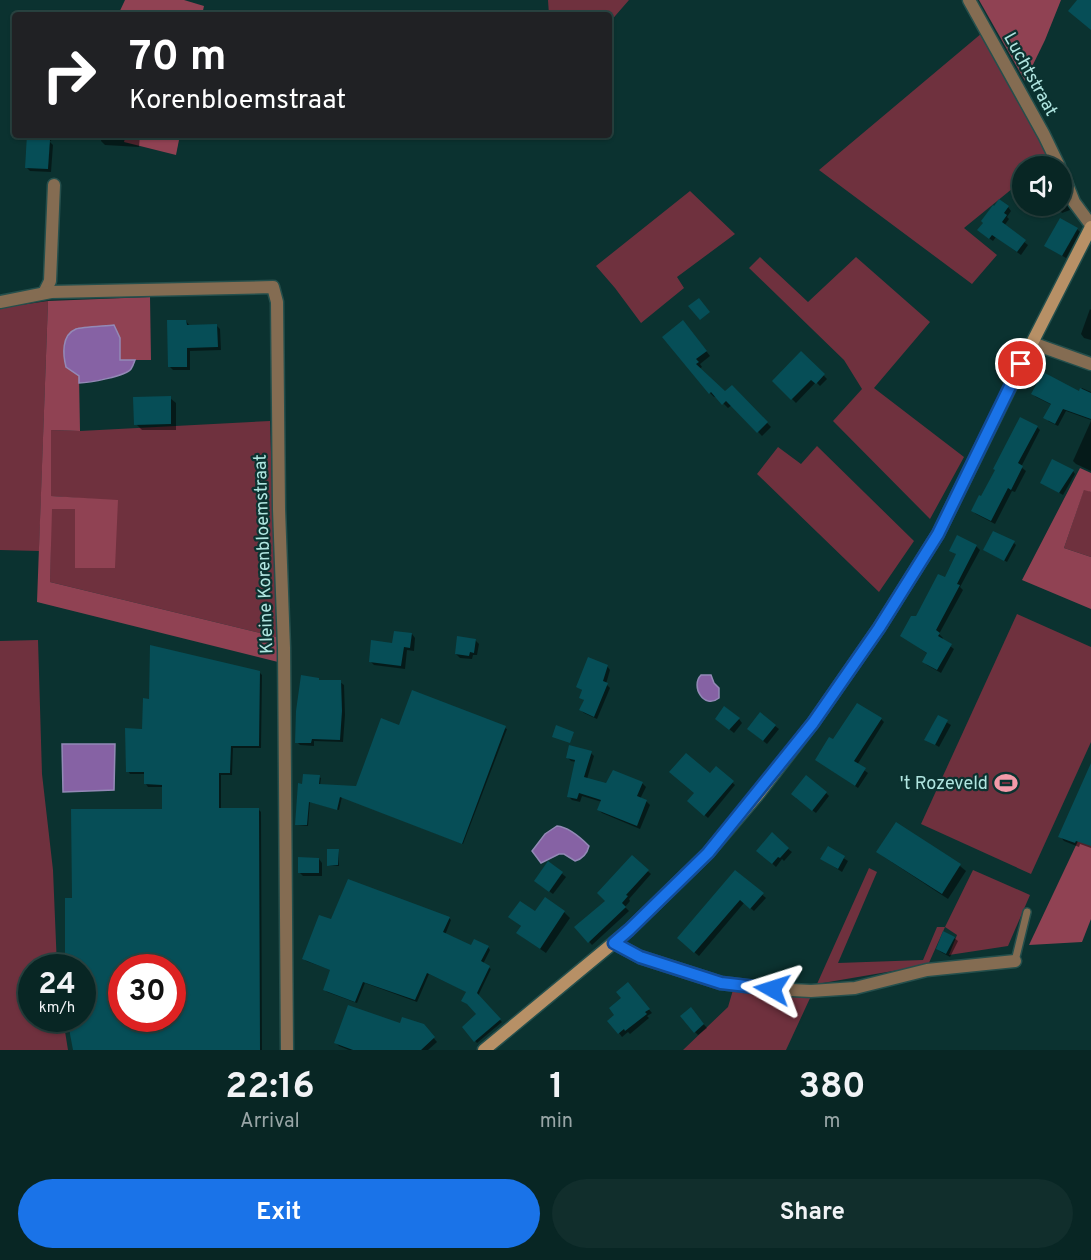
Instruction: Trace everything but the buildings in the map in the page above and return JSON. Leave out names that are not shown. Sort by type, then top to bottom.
[{"type":"street","name":"Luchtstraat","points":[[969,0],[1054,156]]},
{"type":"street","points":[[0,302],[44,293],[50,282],[54,185]]},
{"type":"street","points":[[484,1050],[496,1046],[629,930],[708,853],[820,714],[879,628],[938,534],[1091,226],[1072,197]]},
{"type":"street","name":"Kleine Korenbloemstraat","points":[[44,293],[273,287],[277,302],[284,648],[287,1050]]},
{"type":"street","points":[[1032,343],[1091,364]]},
{"type":"street","points":[[614,943],[640,957],[721,983],[811,991],[855,988],[927,970],[1015,961]]},
{"type":"lane","points":[[1015,961],[1027,912]]},
{"type":"shaded area","points":[[125,0],[184,0],[204,6],[203,12],[119,12]]},
{"type":"shaded area","points":[[548,0],[629,0],[612,20],[612,12],[549,12]]},
{"type":"shaded area","points":[[979,0],[1061,0],[1025,81]]},
{"type":"shaded area","points":[[982,33],[1050,156],[1012,156],[1012,189],[964,228],[997,255],[972,284],[819,170]]},
{"type":"shaded area","points":[[125,138],[179,138],[176,155],[124,142]]},
{"type":"shaded area","points":[[690,191],[735,234],[677,277],[684,288],[641,323],[596,266]]},
{"type":"shaded area","points":[[760,257],[808,302],[856,257],[930,322],[874,388],[964,457],[930,519],[833,421],[862,389],[844,360],[749,268]]},
{"type":"shaded area","points":[[150,297],[151,360],[120,360],[120,338],[79,376],[80,431],[51,430],[51,496],[118,500],[115,568],[75,568],[75,509],[52,509],[50,582],[277,637],[278,662],[37,602],[48,301]]},
{"type":"shaded area","points":[[48,301],[39,551],[0,550],[0,308]]},
{"type":"shaded area","points":[[114,325],[120,338],[120,360],[135,360],[132,368],[115,377],[79,383],[79,376],[66,367],[65,340],[71,332],[79,328]]},
{"type":"shaded area","points":[[270,421],[277,637],[50,582],[51,509],[75,509],[118,501],[51,496],[51,430],[80,431]]},
{"type":"shaded area","points":[[817,446],[914,541],[879,592],[757,474],[778,447],[801,464]]},
{"type":"shaded area","points":[[1080,468],[1091,473],[1091,492],[1084,490],[1064,548],[1091,557],[1091,609],[1022,580]]},
{"type":"shaded area","points":[[1084,489],[1091,492],[1091,557],[1064,548]]},
{"type":"shaded area","name":"'t Rozeveld","points":[[1017,614],[1091,647],[1091,742],[1031,874],[921,824]]},
{"type":"shaded area","points":[[38,640],[42,774],[53,870],[56,954],[18,954],[18,1032],[65,1032],[68,1050],[0,1050],[0,641]]},
{"type":"shaded area","points":[[701,675],[711,675],[719,688],[719,698],[708,701],[700,695],[697,685]]},
{"type":"shaded area","points":[[62,744],[115,744],[114,790],[63,792]]},
{"type":"shaded area","points":[[1087,822],[1091,823],[1091,919],[1082,942],[1029,945]]},
{"type":"shaded area","points":[[557,826],[574,833],[589,846],[584,856],[575,861],[564,854],[559,854],[541,863],[532,851],[545,834]]},
{"type":"shaded area","points":[[869,868],[877,872],[838,963],[923,960],[937,927],[945,927],[928,965],[817,984]]},
{"type":"shaded area","points":[[973,870],[1030,895],[1008,946],[949,955],[957,935],[945,927]]},
{"type":"shaded area","points":[[733,990],[811,996],[786,1050],[683,1050],[728,1007]]},
{"type":"place","name":"'t Rozeveld","points":[[1006,783]]},
{"type":"route","points":[[772,989],[721,983],[681,972],[640,957],[614,943],[708,853],[813,723],[879,628],[938,534],[1021,364]]}]
